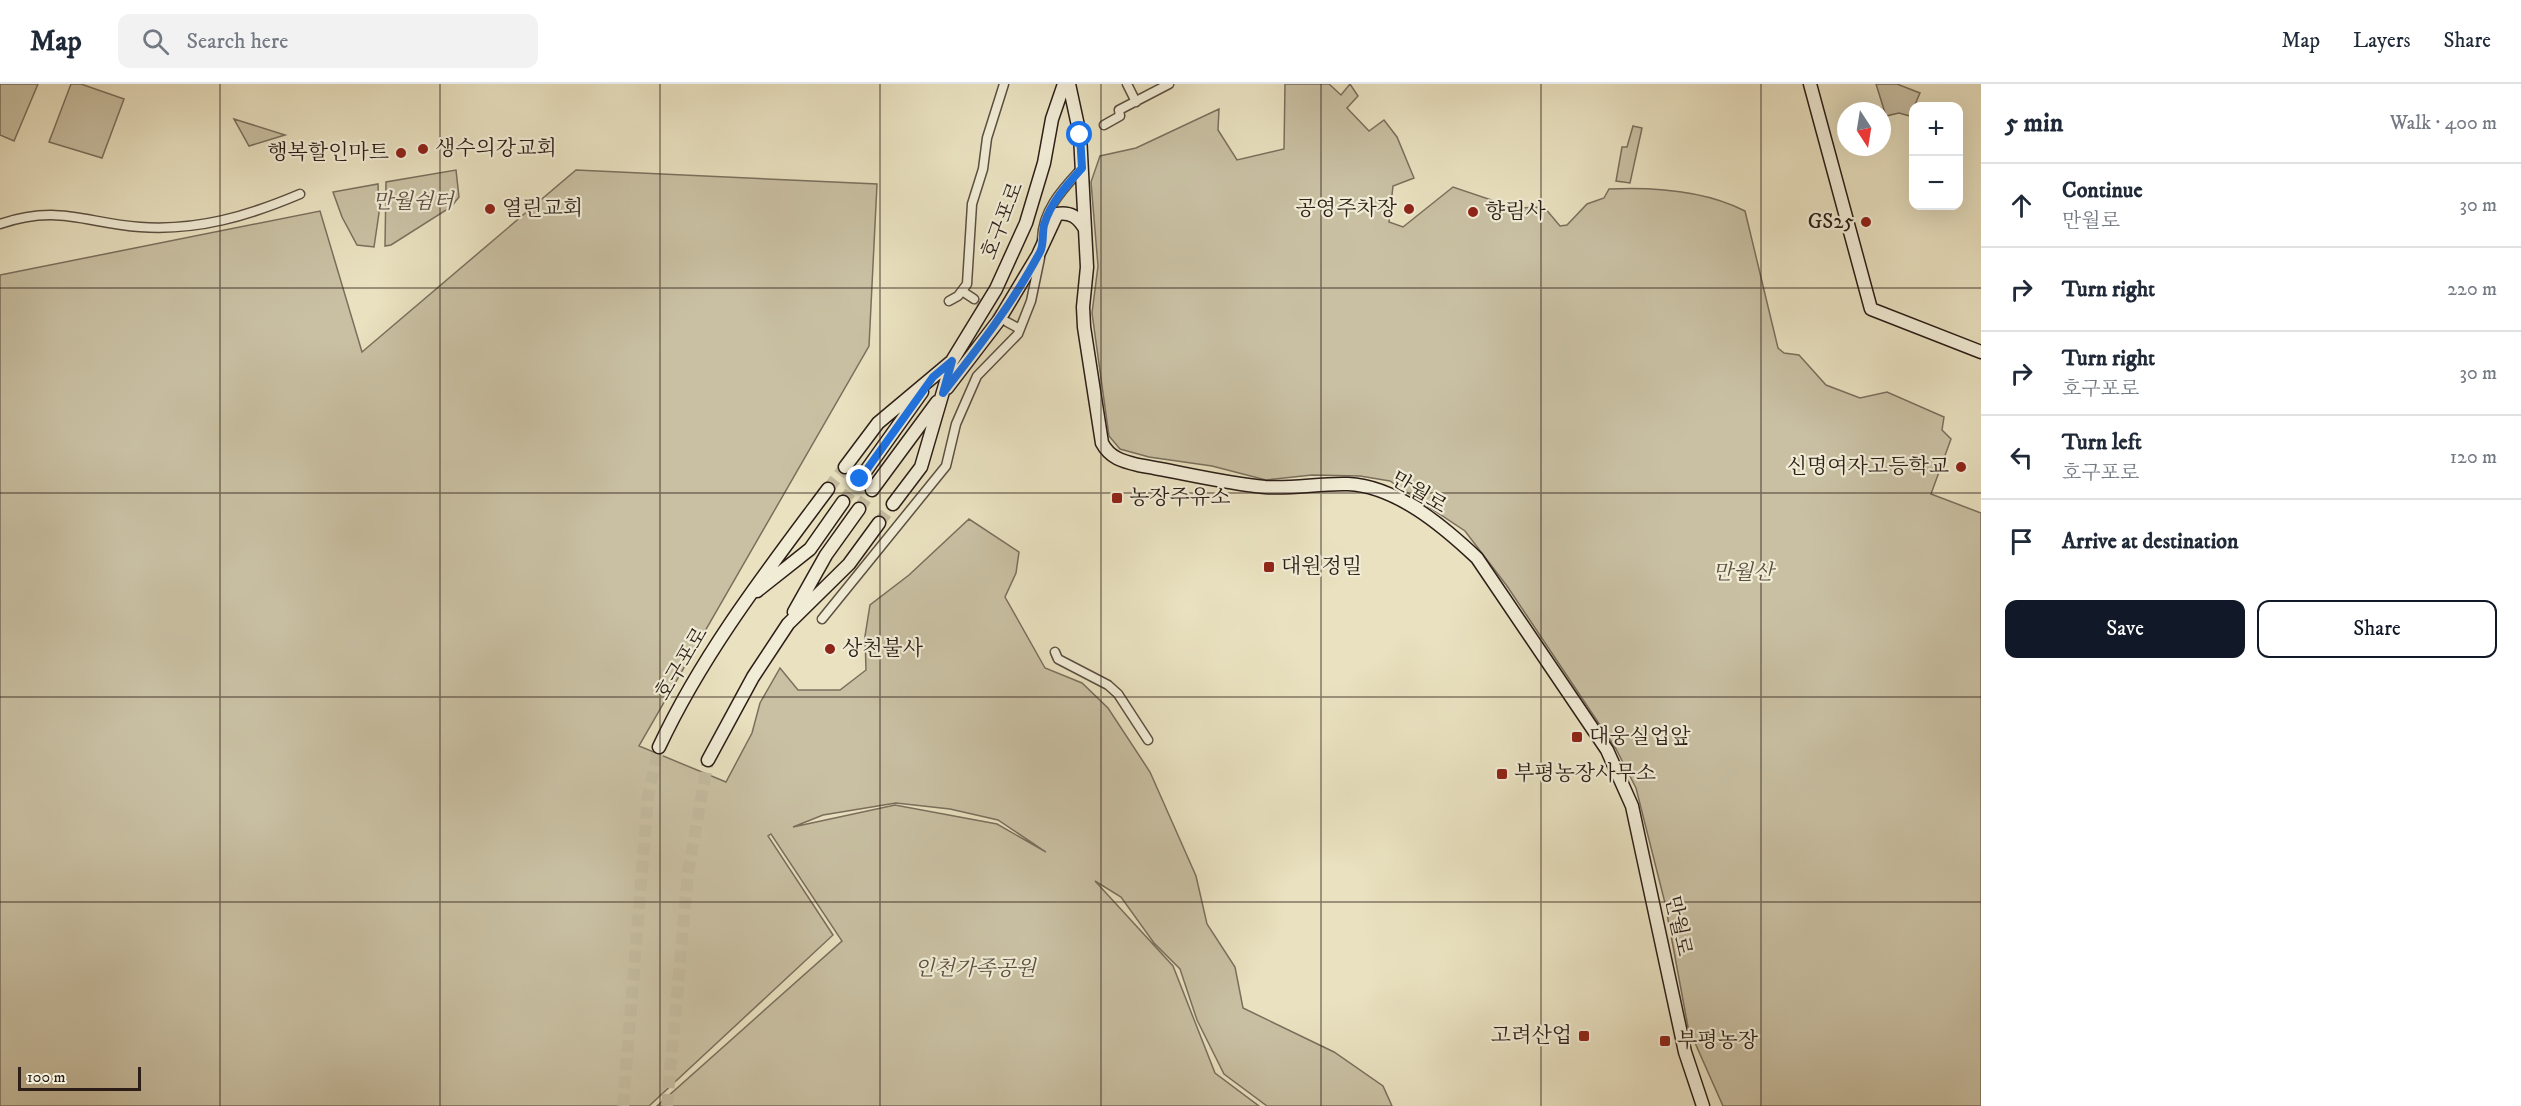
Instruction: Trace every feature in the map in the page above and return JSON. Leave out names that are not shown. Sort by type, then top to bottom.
[{"type":"main road","name":"호구포로","points":[[893,504],[921,466],[952,361],[996,289],[1026,224],[1044,163],[1052,120],[1064,84]]},
{"type":"main road","name":"만월로","points":[[1069,84],[1080,135],[1087,267],[1083,307],[1084,327],[1102,443],[1110,455],[1121,461],[1265,487],[1340,484],[1373,489],[1401,500],[1457,539],[1477,558],[1607,750],[1624,784],[1632,806],[1685,1052],[1703,1106]]},
{"type":"main road","points":[[1809,84],[1871,309],[1981,352]]},
{"type":"main road","points":[[943,393],[999,320],[1042,249],[1050,224],[1057,214],[1065,213],[1078,218],[1085,229]]},
{"type":"main road","name":"호구포로","points":[[845,467],[878,423],[952,361]]},
{"type":"main road","name":"호구포로","points":[[860,479],[933,377]]},
{"type":"main road","name":"호구포로","points":[[873,490],[943,393]]},
{"type":"main road","name":"호구포로","points":[[659,747],[679,704],[742,603],[828,489]]},
{"type":"main road","name":"호구포로","points":[[742,603],[810,549],[843,502]]},
{"type":"main road","points":[[708,760],[753,677],[788,624],[826,555],[859,509]]},
{"type":"main road","points":[[788,624],[849,564],[879,523]]},
{"type":"street","points":[[949,301],[967,284],[972,204],[983,169],[987,138],[1004,84]]},
{"type":"street","points":[[1127,84],[1136,102]]},
{"type":"street","points":[[1104,125],[1120,116],[1119,110],[1169,84]]},
{"type":"street","points":[[822,619],[946,466],[956,424],[977,376],[1018,334],[1031,301],[1042,249],[1042,233],[1048,212],[1056,198],[1082,168]]},
{"type":"street","points":[[0,224],[42,214],[74,215],[138,227],[185,228],[236,219],[300,194]]},
{"type":"street","points":[[962,291],[974,299]]},
{"type":"street","points":[[1006,322],[1020,328]]},
{"type":"street","points":[[1055,652],[1058,659],[1113,690],[1148,741]]},
{"type":"green space","points":[[0,84],[38,84],[14,141],[0,135]]},
{"type":"green space","points":[[71,84],[81,84],[124,99],[102,158],[49,142]]},
{"type":"green space","name":"만월산","points":[[1285,84],[1329,84],[1341,95],[1350,84],[1358,96],[1347,108],[1369,131],[1384,120],[1397,137],[1414,178],[1393,186],[1389,222],[1403,227],[1453,187],[1515,208],[1544,207],[1560,226],[1567,225],[1587,204],[1604,198],[1609,189],[1679,192],[1713,199],[1745,211],[1778,348],[1784,353],[1799,355],[1826,385],[1860,398],[1887,392],[1944,417],[1942,430],[1951,439],[1931,494],[1981,513],[1981,1106],[1723,1106],[1688,1027],[1665,903],[1636,788],[1616,749],[1507,586],[1465,531],[1390,481],[1360,476],[1312,475],[1266,480],[1212,466],[1149,457],[1120,449],[1109,436],[1092,313],[1098,266],[1091,182],[1100,156],[1136,148],[1219,109],[1218,130],[1237,160],[1284,149]]},
{"type":"green space","points":[[1876,84],[1897,84],[1920,93],[1916,102],[1909,102],[1909,116],[1899,113],[1891,115],[1891,102],[1882,102]]},
{"type":"green space","points":[[234,119],[285,135],[249,146]]},
{"type":"green space","points":[[1633,126],[1642,128],[1630,183],[1616,181],[1622,147],[1627,147]]},
{"type":"green space","name":"만월쉼터","points":[[456,170],[459,197],[451,207],[391,245],[385,246],[386,182]]},
{"type":"green space","name":"인천가족공원","points":[[576,170],[877,184],[869,346],[639,746],[726,782],[752,733],[760,703],[780,668],[798,690],[840,690],[866,670],[865,636],[870,605],[909,575],[969,519],[1019,552],[1016,573],[1005,597],[1045,668],[1082,683],[1108,708],[1150,772],[1196,876],[1207,924],[1235,967],[1243,1008],[1334,1052],[1383,1086],[1392,1106],[1267,1106],[1224,1074],[1197,1020],[1180,969],[1154,943],[1121,897],[1095,881],[1173,966],[1215,1073],[1259,1106],[657,1106],[842,941],[771,834],[768,836],[833,935],[649,1106],[0,1106],[0,275],[320,211],[362,352]],"holes":[[[896,803],[950,809],[998,820],[1046,852],[997,824],[895,805],[793,827],[823,815]]]},
{"type":"green space","points":[[378,184],[379,213],[374,247],[357,245],[342,217],[333,192]]},
{"type":"tunnel","points":[[974,299],[1003,319]]},
{"type":"tunnel","points":[[828,489],[845,467]]},
{"type":"tunnel","points":[[843,502],[860,479]]},
{"type":"tunnel","points":[[859,509],[872,490]]},
{"type":"tunnel","points":[[879,523],[893,504]]},
{"type":"tunnel","points":[[623,1106],[648,797],[659,747]]},
{"type":"tunnel","points":[[667,1106],[688,873],[708,760]]},
{"type":"place","name":"생수의강교회","points":[[423,149]]},
{"type":"place","name":"행복할인마트","points":[[401,153]]},
{"type":"place","name":"열린교회","points":[[490,209]]},
{"type":"place","name":"공영주차장","points":[[1409,209]]},
{"type":"place","name":"향림사","points":[[1473,212]]},
{"type":"place","name":"GS25","points":[[1866,222]]},
{"type":"place","name":"신명여자고등학교","points":[[1961,467]]},
{"type":"place","name":"농장주유소","points":[[1117,498]]},
{"type":"place","name":"대원정밀","points":[[1269,567]]},
{"type":"place","name":"상천불사","points":[[830,649]]},
{"type":"place","name":"대웅실업앞","points":[[1577,737]]},
{"type":"place","name":"부평농장사무소","points":[[1502,774]]},
{"type":"place","name":"고려산업","points":[[1584,1036]]},
{"type":"place","name":"부평농장","points":[[1665,1041]]},
{"type":"route","points":[[860,479],[933,377],[952,361],[943,393],[999,320],[1042,249],[1042,233],[1048,212],[1056,198],[1082,168],[1080,135]]}]
